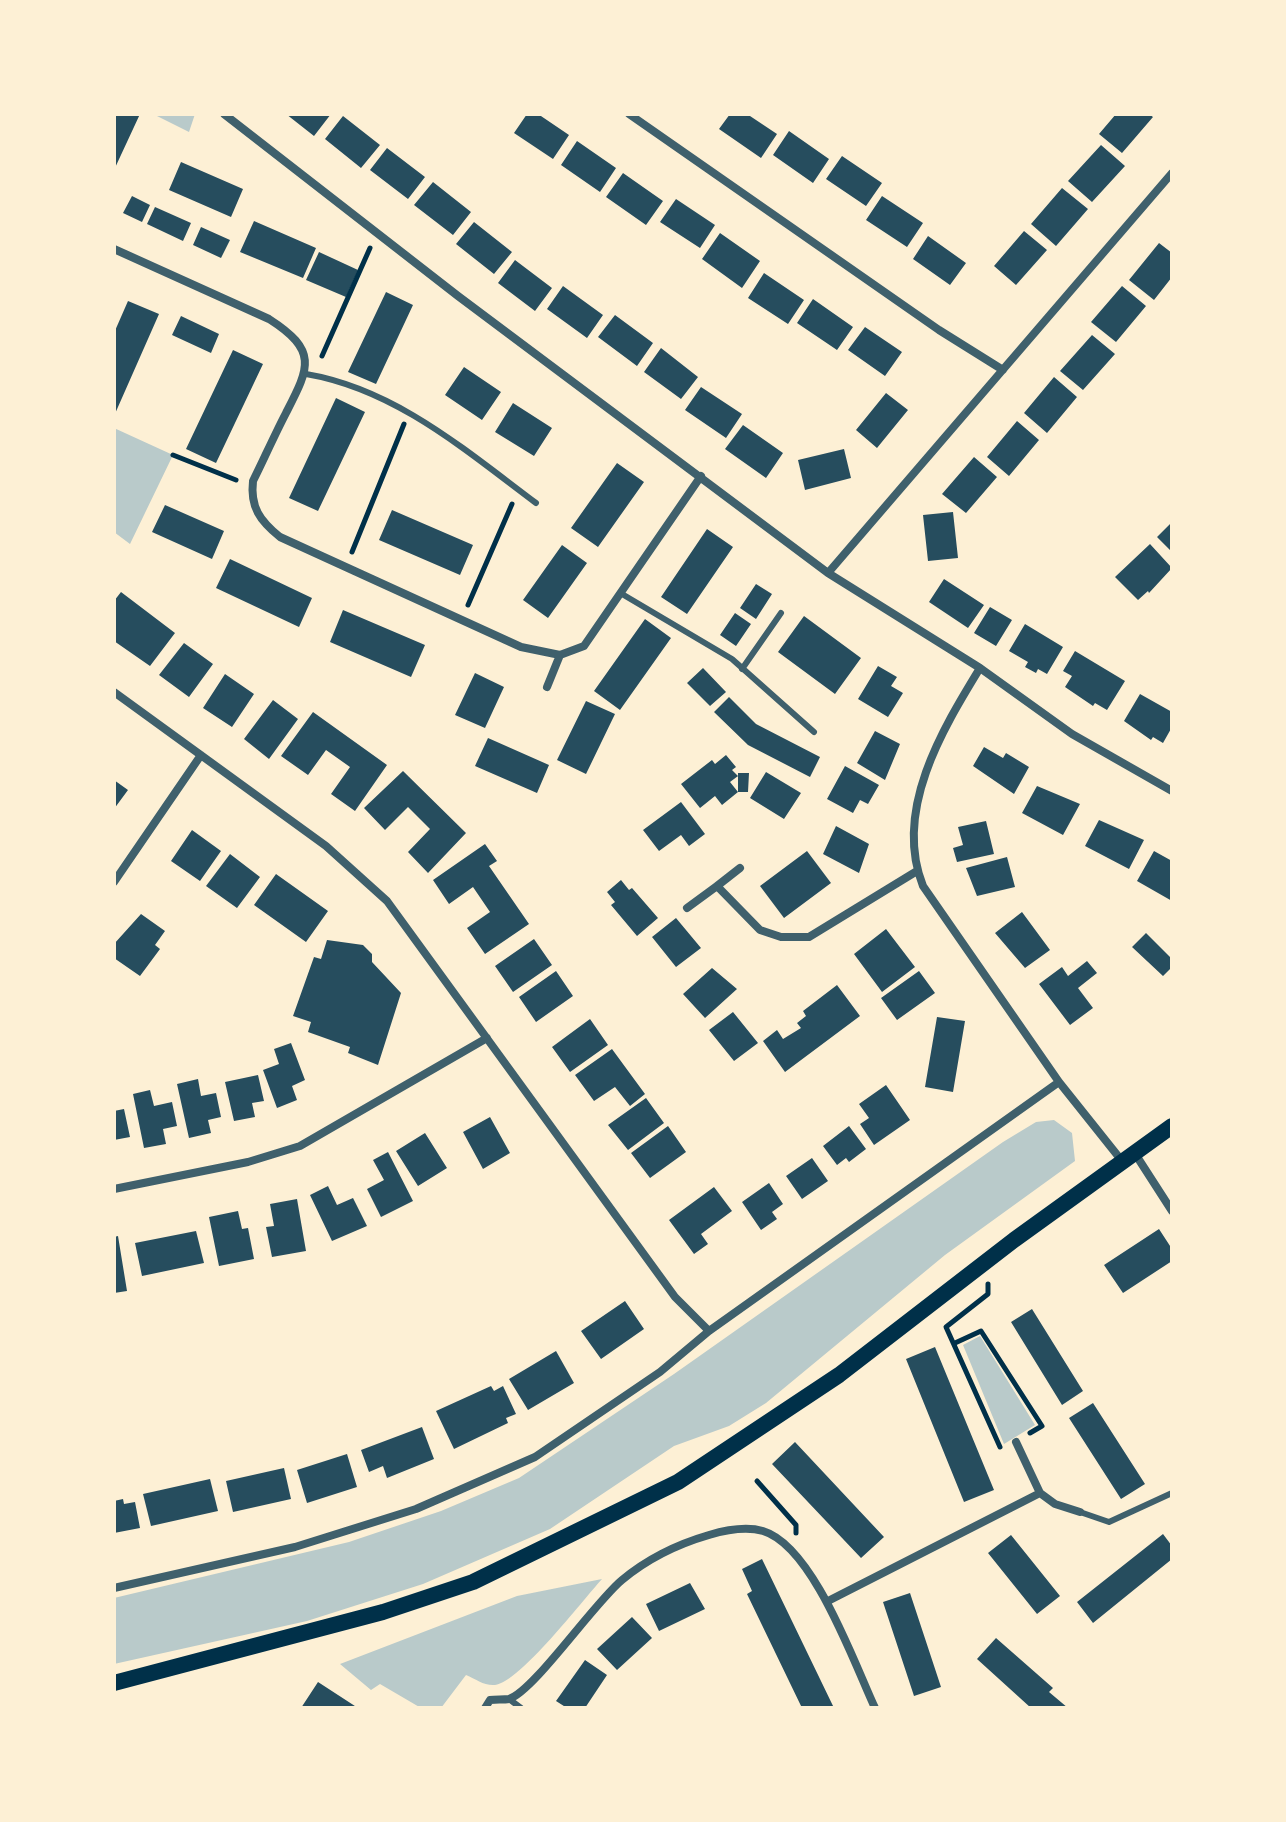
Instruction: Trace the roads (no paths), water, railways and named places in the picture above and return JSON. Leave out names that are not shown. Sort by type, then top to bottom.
[{"type":"main road","points":[[114,1683],[383,1612],[473,1582],[678,1482],[839,1375],[989,1259],[1172,1126]]},
{"type":"street","points":[[224,114],[376,234],[828,573],[980,668],[1072,734],[1171,788]]},
{"type":"street","points":[[629,114],[939,330],[1003,370]]},
{"type":"street","points":[[828,573],[1172,173]]},
{"type":"street","points":[[114,249],[176,274],[287,330],[301,347],[310,375],[252,486],[251,499],[264,524],[280,537],[521,647],[560,655],[584,646],[701,476]]},
{"type":"street","points":[[547,687],[560,655]]},
{"type":"street","points":[[980,668],[933,751],[919,796],[914,859],[917,871],[939,909],[1059,1082],[1128,1156],[1172,1211]]},
{"type":"street","points":[[114,692],[365,878],[417,940],[675,1297],[709,1331]]},
{"type":"street","points":[[114,882],[201,755]]},
{"type":"street","points":[[687,908],[740,868]]},
{"type":"street","points":[[717,886],[760,930],[781,937],[809,937],[917,871]]},
{"type":"street","points":[[114,1189],[248,1162],[300,1146],[487,1038]]},
{"type":"street","points":[[114,1588],[295,1547],[416,1509],[535,1457],[660,1372],[709,1331],[1059,1082]]},
{"type":"street","points":[[1016,1442],[1040,1493],[1055,1504],[1080,1512]]},
{"type":"street","points":[[828,1601],[1040,1493]]},
{"type":"street","points":[[485,1708],[490,1700],[509,1699],[526,1687],[588,1612],[623,1579],[689,1541],[726,1530],[762,1531],[776,1537],[795,1557],[828,1601],[875,1708]]},
{"type":"lane","points":[[310,375],[348,383],[409,412],[536,503]]},
{"type":"lane","points":[[622,594],[742,669],[814,732]]},
{"type":"lane","points":[[742,669],[781,613]]},
{"type":"lane","points":[[1080,1512],[1109,1522],[1172,1493]]},
{"type":"lane","points":[[509,1699],[521,1708]]}]
